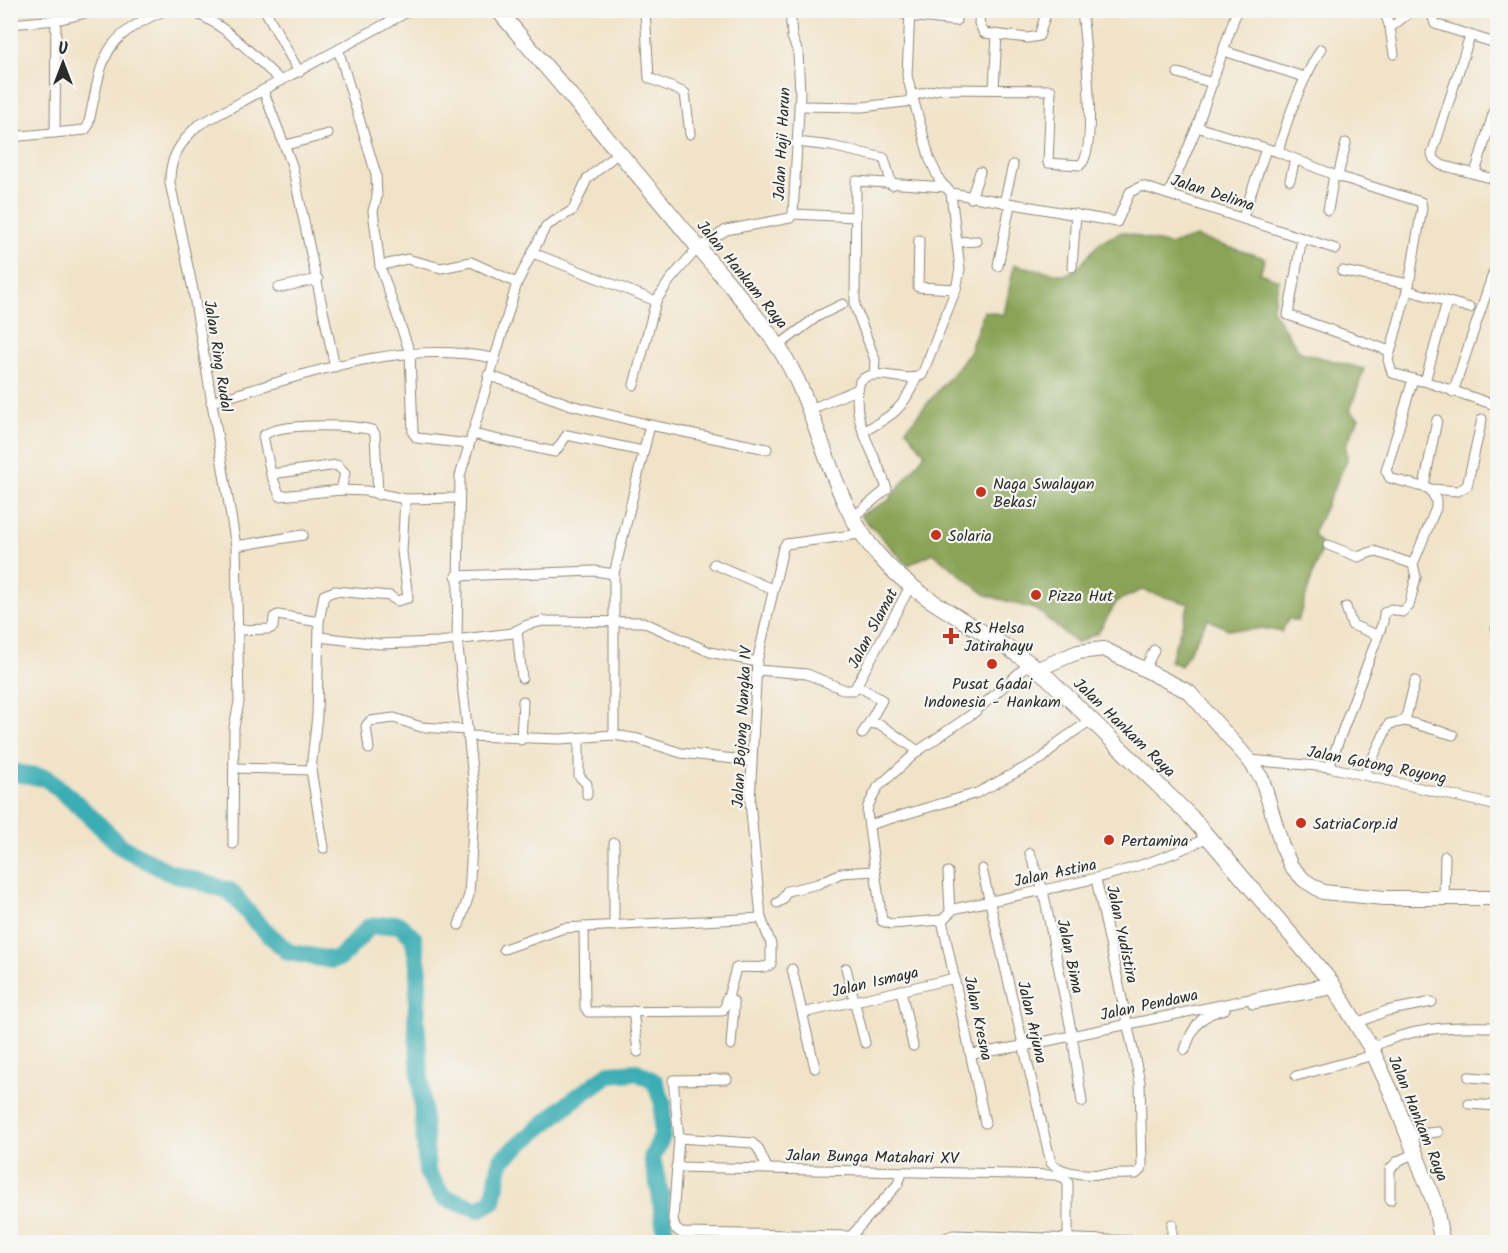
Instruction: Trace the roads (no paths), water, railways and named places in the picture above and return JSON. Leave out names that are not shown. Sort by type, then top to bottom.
[{"type":"main road","name":"Jalan Hankam Raya","points":[[498,10],[751,308],[778,346],[799,381],[811,408],[836,482],[852,518],[860,534],[880,558],[911,585],[1041,669],[1125,755],[1175,800],[1334,986],[1372,1052],[1415,1153],[1438,1215],[1442,1242]]},
{"type":"street","points":[[10,24],[98,10]]},
{"type":"street","points":[[10,137],[81,131],[86,128],[101,62],[107,51],[139,22],[166,10]]},
{"type":"street","points":[[186,10],[204,17],[281,81]]},
{"type":"street","points":[[266,10],[299,72]]},
{"type":"street","name":"Jalan Ring Rudal","points":[[233,844],[234,727],[238,702],[236,546],[193,290],[170,183],[170,168],[176,151],[197,126],[339,52],[411,10]]},
{"type":"street","points":[[645,10],[650,78],[685,93],[690,134]]},
{"type":"street","name":"Jalan Haji Harun","points":[[656,301],[670,280],[699,248],[726,230],[790,218],[793,214],[799,106],[798,52],[792,37],[790,10]]},
{"type":"street","points":[[893,10],[956,21]]},
{"type":"street","points":[[980,10],[979,23],[984,33],[1028,38],[1038,36],[1047,10]]},
{"type":"street","points":[[799,106],[862,108],[912,98],[940,89],[1051,90],[1048,163],[1083,163],[1088,123],[1089,61],[1082,10]]},
{"type":"street","points":[[1169,193],[1197,127],[1237,10]]},
{"type":"street","points":[[1384,10],[1390,28],[1394,54]]},
{"type":"street","points":[[1390,28],[1413,10]]},
{"type":"street","points":[[1431,10],[1435,24],[1497,44]]},
{"type":"street","points":[[863,432],[898,410],[908,400],[916,378],[925,371],[933,344],[956,289],[960,269],[958,242],[948,190],[930,160],[905,64],[910,14]]},
{"type":"street","points":[[55,133],[57,15]]},
{"type":"street","points":[[994,88],[997,35]]},
{"type":"street","points":[[1470,36],[1432,154],[1441,165],[1497,180]]},
{"type":"street","points":[[1278,152],[1288,115],[1304,77],[1321,50]]},
{"type":"street","points":[[1224,51],[1304,77]]},
{"type":"street","points":[[339,52],[376,174],[377,197],[373,211],[381,267],[410,353],[414,436],[469,444]]},
{"type":"street","points":[[1178,73],[1213,83]]},
{"type":"street","points":[[263,90],[286,145],[318,279],[335,367]]},
{"type":"street","points":[[1475,173],[1497,98]]},
{"type":"street","points":[[1197,127],[1278,152],[1336,176],[1421,202],[1422,208],[1408,287],[1388,365],[1392,373],[1424,381],[1497,406]]},
{"type":"street","points":[[286,145],[328,134]]},
{"type":"street","points":[[797,142],[831,146],[884,158],[892,185]]},
{"type":"street","points":[[1328,210],[1346,143]]},
{"type":"street","points":[[1243,217],[1266,148]]},
{"type":"street","points":[[459,926],[469,895],[475,795],[475,775],[467,733],[457,639],[456,576],[460,476],[517,283],[550,221],[573,210],[586,179],[619,152]]},
{"type":"street","points":[[1290,180],[1295,159]]},
{"type":"street","points":[[998,266],[1013,165]]},
{"type":"street","points":[[971,198],[980,172]]},
{"type":"street","name":"Jalan Delima","points":[[856,217],[856,181],[948,190],[971,198],[1116,222],[1130,192],[1138,186],[1169,193],[1336,249]]},
{"type":"street","points":[[793,214],[856,217],[855,306],[876,360],[873,375]]},
{"type":"street","points":[[1072,267],[1076,214]]},
{"type":"street","points":[[1302,238],[1288,315],[1390,351]]},
{"type":"street","points":[[919,240],[918,287],[956,289]]},
{"type":"street","points":[[958,242],[977,241]]},
{"type":"street","points":[[533,253],[656,301],[634,385]]},
{"type":"street","points":[[381,267],[407,260],[441,268],[471,262],[517,283]]},
{"type":"street","points":[[1453,392],[1497,260]]},
{"type":"street","points":[[1342,271],[1408,287],[1470,308]]},
{"type":"street","points":[[278,288],[318,279]]},
{"type":"street","points":[[1424,381],[1447,302]]},
{"type":"street","points":[[778,346],[818,316],[843,304]]},
{"type":"street","points":[[211,402],[362,360],[410,353],[448,351],[493,358]]},
{"type":"street","points":[[488,375],[572,405],[650,425],[767,448]]},
{"type":"street","points":[[811,408],[854,390],[862,378],[873,375],[916,378]]},
{"type":"street","points":[[1413,379],[1386,471],[1390,478],[1427,488],[1458,491],[1467,486],[1482,419]]},
{"type":"street","points":[[852,518],[887,489],[863,432],[854,390]]},
{"type":"street","points":[[1329,767],[1386,610],[1402,612],[1408,606],[1416,576],[1413,564],[1436,508],[1436,500],[1427,488],[1437,420]]},
{"type":"street","points":[[378,495],[375,434],[364,428],[328,425],[267,433],[262,439],[278,494],[283,497],[341,490],[405,499],[459,498]]},
{"type":"street","points":[[615,735],[614,574],[650,425]]},
{"type":"street","points":[[472,434],[555,452],[567,435],[642,451]]},
{"type":"street","points":[[271,474],[337,465],[345,473],[341,490]]},
{"type":"street","points":[[324,848],[311,770],[317,716],[320,622],[327,592],[390,596],[397,601],[408,598],[402,552],[405,499]]},
{"type":"street","name":"Jalan Bojong Nangka IV","points":[[726,999],[736,968],[751,966],[763,968],[771,964],[771,944],[761,918],[750,801],[757,666],[772,589],[783,548],[786,544],[860,534]]},
{"type":"street","points":[[236,546],[303,535]]},
{"type":"street","points":[[1328,545],[1358,557],[1374,551],[1413,564]]},
{"type":"street","points":[[714,564],[772,589]]},
{"type":"street","points":[[456,576],[595,571],[614,574]]},
{"type":"street","name":"Jalan Slamat","points":[[757,666],[807,674],[850,691],[858,686],[911,585]]},
{"type":"street","points":[[1346,607],[1352,625],[1377,635]]},
{"type":"street","points":[[237,630],[269,629],[273,627],[274,616],[278,615],[320,622]]},
{"type":"street","points":[[319,637],[398,644],[506,634],[543,621],[643,622],[710,652],[757,666]]},
{"type":"street","points":[[517,630],[522,678]]},
{"type":"street","points":[[942,920],[891,924],[882,921],[874,871],[868,806],[878,787],[918,751],[1041,669],[1078,652],[1104,649],[1189,692],[1249,760],[1262,779],[1282,846],[1291,866],[1304,880],[1323,892],[1348,896],[1497,898]]},
{"type":"street","points":[[1145,669],[1154,650]]},
{"type":"street","points":[[1405,722],[1415,681]]},
{"type":"street","points":[[858,686],[882,700],[862,734]]},
{"type":"street","points":[[521,740],[523,701]]},
{"type":"street","points":[[369,749],[366,726],[370,722],[394,718],[421,727],[521,740],[615,735],[638,739],[681,753],[752,761]]},
{"type":"street","points":[[869,825],[977,793],[1043,758],[1059,742],[1091,720]]},
{"type":"street","points":[[1365,774],[1389,724],[1405,722],[1453,735]]},
{"type":"street","points":[[869,723],[881,725],[918,751]]},
{"type":"street","points":[[579,738],[579,776],[587,784],[587,795]]},
{"type":"street","name":"Jalan Gotong Royong","points":[[1249,760],[1329,767],[1497,806]]},
{"type":"street","points":[[234,768],[311,770]]},
{"type":"street","name":"Jalan Astina","points":[[942,920],[954,909],[1096,879],[1154,863],[1208,837]]},
{"type":"street","points":[[614,843],[614,926]]},
{"type":"street","name":"Jalan Bima","points":[[1029,853],[1043,890],[1072,1035],[1082,1102]]},
{"type":"street","points":[[1444,898],[1445,856]]},
{"type":"street","name":"Jalan Arjuna","points":[[982,868],[1047,1154],[1056,1168],[1067,1175]]},
{"type":"street","points":[[777,903],[782,900],[787,891],[818,884],[841,873],[874,871]]},
{"type":"street","points":[[948,872],[950,912]]},
{"type":"street","name":"Jalan Yudistira","points":[[1096,879],[1140,1082],[1142,1165],[1139,1172]]},
{"type":"street","points":[[504,950],[564,928],[761,918]]},
{"type":"street","name":"Jalan Kresna","points":[[942,920],[985,1123]]},
{"type":"street","points":[[584,927],[585,1010],[722,1011],[726,999],[733,1001],[734,1006],[731,1045]]},
{"type":"street","points":[[846,968],[865,1043]]},
{"type":"street","points":[[792,969],[815,1068]]},
{"type":"street","name":"Jalan Ismaya","points":[[802,1013],[955,978]]},
{"type":"street","points":[[1185,1050],[1192,1029],[1204,1017],[1217,1011],[1334,986]]},
{"type":"street","name":"Jalan Pendawa","points":[[972,1054],[1334,986]]},
{"type":"street","points":[[901,990],[913,1046]]},
{"type":"street","points":[[1357,1023],[1386,1011],[1432,1002]]},
{"type":"street","points":[[633,1011],[638,1052]]},
{"type":"street","points":[[1296,1076],[1372,1052],[1384,1041],[1430,1029],[1491,1027]]},
{"type":"street","points":[[1469,1077],[1497,1079]]},
{"type":"street","points":[[727,1079],[673,1080],[679,1138],[673,1219],[675,1228],[681,1233],[804,1239],[851,1236],[863,1242]]},
{"type":"street","points":[[1469,1104],[1497,1106]]},
{"type":"street","points":[[1407,1135],[1437,1132]]},
{"type":"street","points":[[679,1138],[752,1143],[758,1148],[767,1168]]},
{"type":"street","points":[[1390,1200],[1390,1169],[1398,1161],[1415,1153]]},
{"type":"street","name":"Jalan Bunga Matahari XV","points":[[676,1167],[1055,1175],[1139,1172]]},
{"type":"street","points":[[851,1236],[898,1184],[902,1173]]},
{"type":"street","points":[[1067,1175],[1068,1238]]},
{"type":"street","points":[[936,1242],[953,1235],[1170,1242],[1172,1224]]},
{"type":"waterway","points":[[10,772],[46,778],[122,847],[168,872],[230,891],[256,922],[288,952],[331,960],[340,958],[369,927],[398,924],[413,937],[419,971],[416,1020],[427,1172],[443,1197],[479,1209],[493,1201],[501,1160],[569,1103],[609,1074],[637,1072],[655,1082],[663,1104],[662,1136],[652,1158],[660,1193],[666,1242]]},
{"type":"place","name":"Naga Swalayan Bekasi","points":[[981,492]]},
{"type":"place","name":"Solaria","points":[[936,535]]},
{"type":"place","name":"Pizza Hut","points":[[1036,595]]},
{"type":"place","name":"RS Helsa Jatirahayu","points":[[951,636]]},
{"type":"place","name":"Pusat Gadai Indonesia - Hankam","points":[[992,664]]},
{"type":"place","name":"SatriaCorp.id","points":[[1301,823]]},
{"type":"place","name":"Pertamina","points":[[1109,840]]}]
